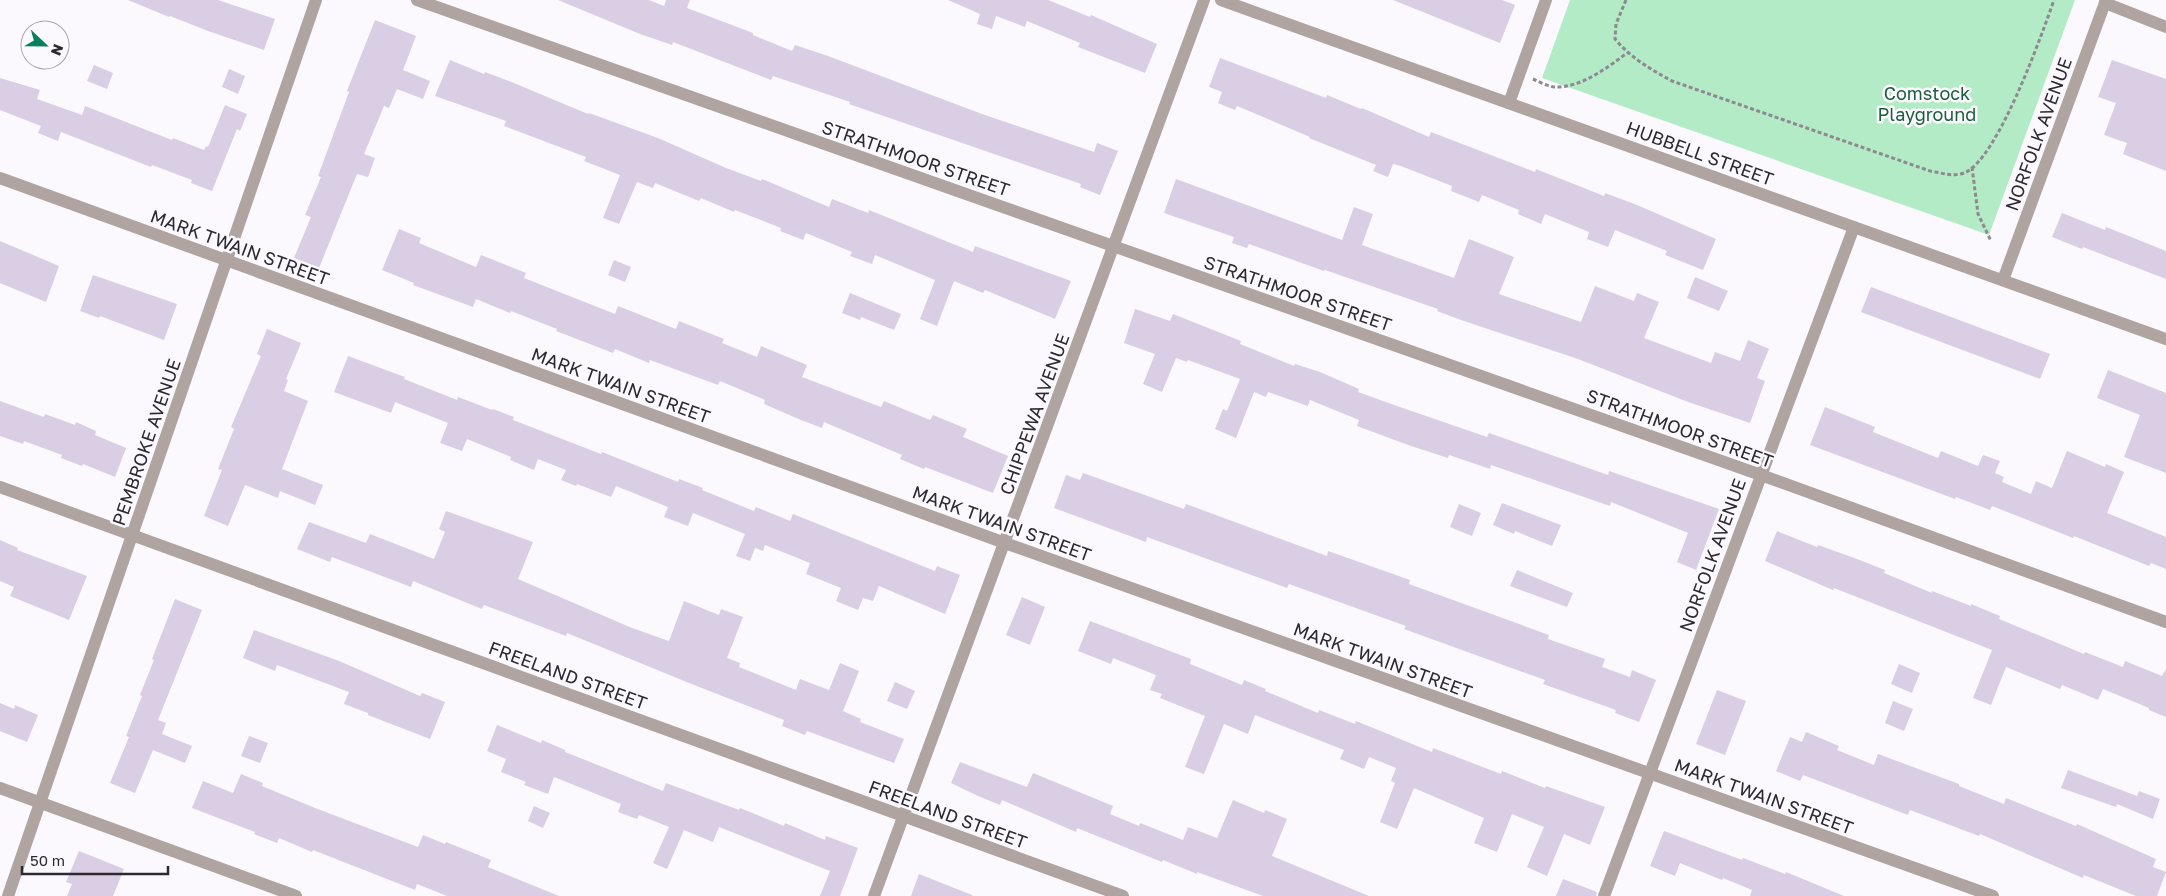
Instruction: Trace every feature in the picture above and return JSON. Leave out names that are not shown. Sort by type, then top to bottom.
[{"type":"street","name":"PEMBROKE AVENUE","points":[[8,896],[316,0]]},
{"type":"street","name":"STRATHMOOR STREET","points":[[417,0],[1761,475],[2166,622]]},
{"type":"street","name":"CHIPPEWA AVENUE","points":[[874,896],[1204,0]]},
{"type":"street","name":"HUBBELL STREET","points":[[1221,0],[2166,338]]},
{"type":"street","points":[[1509,103],[1546,0]]},
{"type":"street","points":[[2106,2],[2166,27]]},
{"type":"street","name":"NORFOLK AVENUE","points":[[2003,280],[2106,2]]},
{"type":"street","name":"MARK TWAIN STREET","points":[[0,178],[1005,543],[1993,896]]},
{"type":"street","name":"NORFOLK AVENUE","points":[[1604,896],[1854,227]]},
{"type":"street","name":"FREELAND STREET","points":[[0,487],[1123,896]]},
{"type":"street","points":[[0,788],[296,896]]},
{"type":"path","points":[[1626,0],[1616,24],[1615,39],[1626,53],[1641,64],[1672,81],[1930,171],[1951,175],[1965,172],[1972,167],[1990,144],[2017,96],[2054,0]]},
{"type":"path","points":[[1534,79],[1555,87],[1572,84],[1591,77],[1626,53]]},
{"type":"path","points":[[1972,167],[1978,214],[1988,237],[1992,241]]},
{"type":"green space","name":"Comstock Playground","points":[[1570,0],[2075,0],[1989,235],[1542,78]]},
{"type":"building","points":[[128,0],[218,0],[275,19],[264,50],[169,17]]},
{"type":"building","points":[[558,0],[649,0],[664,6],[666,0],[690,0],[687,8],[753,33],[753,35],[792,51],[795,45],[828,56],[982,114],[1094,152],[1097,143],[1118,151],[1100,195],[1080,187],[1081,184],[849,104],[850,102],[773,76],[771,80],[673,42],[672,45],[640,34]]},
{"type":"building","points":[[948,0],[1048,0],[1090,17],[1091,15],[1157,44],[1145,73],[1078,47],[1080,43],[1027,21],[1025,27],[996,16],[992,29],[977,24],[980,14]]},
{"type":"building","points":[[1393,0],[1502,0],[1515,5],[1500,43]]},
{"type":"building","points":[[375,20],[416,36],[403,70],[430,81],[423,99],[397,89],[389,108],[384,106],[364,154],[375,158],[368,177],[357,174],[319,268],[294,258],[311,217],[305,215],[321,177],[318,176],[349,92],[347,91]]},
{"type":"building","points":[[1220,58],[1326,98],[1327,95],[1362,108],[1429,137],[1431,132],[1535,172],[1536,169],[1604,196],[1605,193],[1716,239],[1703,270],[1665,255],[1667,251],[1615,230],[1608,247],[1587,239],[1589,232],[1545,214],[1541,224],[1518,214],[1519,210],[1482,195],[1479,202],[1451,191],[1452,186],[1401,166],[1393,164],[1388,177],[1373,171],[1376,165],[1237,106],[1235,110],[1218,103],[1222,92],[1209,87]]},
{"type":"building","points":[[450,60],[484,74],[485,72],[509,81],[588,114],[658,138],[726,168],[761,181],[762,179],[829,207],[832,199],[868,213],[869,210],[973,252],[975,246],[1071,281],[1055,319],[985,290],[983,293],[954,281],[937,326],[920,319],[935,280],[875,255],[872,264],[850,256],[852,252],[806,233],[803,240],[780,231],[781,228],[735,210],[734,212],[701,198],[699,201],[655,183],[653,188],[637,182],[619,224],[603,218],[620,175],[584,161],[586,157],[504,126],[506,121],[435,96]]},
{"type":"building","points":[[2112,60],[2166,79],[2166,171],[2123,154],[2127,143],[2104,135],[2116,103],[2098,97]]},
{"type":"building","points":[[94,65],[113,73],[107,89],[87,81]]},
{"type":"building","points":[[229,69],[245,76],[238,94],[222,87]]},
{"type":"building","points":[[0,78],[40,90],[37,99],[82,115],[85,106],[172,140],[173,138],[204,150],[206,146],[208,147],[225,105],[247,114],[240,131],[237,129],[212,191],[191,183],[192,180],[152,165],[151,167],[61,132],[58,141],[38,133],[41,126],[0,110]]},
{"type":"building","points":[[1176,179],[1342,240],[1354,207],[1373,214],[1362,245],[1454,278],[1469,239],[1514,257],[1499,294],[1581,322],[1595,286],[1634,301],[1637,293],[1659,302],[1644,338],[1711,363],[1715,352],[1740,361],[1748,340],[1769,349],[1757,378],[1765,381],[1750,423],[1688,402],[1578,359],[1461,320],[1437,311],[1438,309],[1249,244],[1247,248],[1232,243],[1234,237],[1164,213]]},
{"type":"building","points":[[2062,213],[2105,230],[2106,227],[2166,251],[2166,279],[2052,237]]},
{"type":"building","points":[[399,229],[421,238],[419,243],[476,267],[481,255],[526,273],[524,278],[615,314],[618,306],[676,329],[679,321],[724,339],[722,343],[757,357],[761,346],[807,365],[802,377],[881,407],[884,401],[930,420],[933,415],[967,429],[963,437],[1008,456],[993,493],[900,459],[902,455],[824,422],[822,428],[801,420],[764,404],[765,400],[720,381],[718,385],[650,360],[649,363],[615,349],[613,353],[556,331],[557,329],[476,299],[473,307],[413,285],[414,283],[382,270]]},
{"type":"building","points":[[0,241],[59,266],[46,302],[0,283]]},
{"type":"building","points":[[614,260],[631,267],[625,282],[608,275]]},
{"type":"building","points":[[93,275],[177,304],[164,340],[100,316],[99,318],[80,311]]},
{"type":"building","points":[[1695,277],[1728,291],[1719,311],[1687,298]]},
{"type":"building","points":[[1871,287],[2050,354],[2040,379],[1861,312]]},
{"type":"building","points":[[850,293],[901,314],[894,330],[861,317],[860,320],[842,313]]},
{"type":"building","points":[[1135,309],[1170,321],[1173,314],[1241,341],[1240,344],[1294,366],[1295,364],[1320,372],[1359,389],[1358,392],[1397,406],[1487,437],[1489,433],[1608,475],[1609,471],[1719,509],[1696,570],[1677,562],[1688,533],[1611,502],[1610,506],[1491,465],[1490,469],[1449,455],[1448,458],[1408,445],[1357,426],[1359,420],[1310,400],[1308,406],[1268,392],[1266,397],[1254,392],[1236,438],[1215,429],[1223,409],[1227,411],[1240,379],[1188,360],[1187,362],[1176,358],[1162,392],[1143,384],[1155,354],[1124,343]]},
{"type":"building","points":[[267,329],[301,343],[286,379],[288,380],[284,391],[308,401],[282,469],[323,485],[315,505],[280,491],[278,498],[245,485],[228,526],[204,516],[222,470],[218,469],[234,429],[231,427],[261,356],[257,354]]},
{"type":"building","points":[[348,356],[405,377],[404,379],[457,400],[458,397],[514,417],[513,420],[601,454],[602,452],[678,482],[679,479],[703,488],[702,490],[754,511],[756,507],[790,521],[793,514],[935,571],[937,566],[960,575],[945,614],[879,586],[873,601],[863,598],[858,610],[836,601],[841,588],[806,574],[810,563],[765,545],[763,551],[755,548],[750,561],[736,556],[745,534],[693,513],[688,526],[664,517],[668,507],[616,486],[611,497],[561,480],[566,470],[538,459],[534,470],[510,460],[511,457],[467,439],[462,451],[440,443],[448,423],[395,402],[391,413],[334,392]]},
{"type":"building","points":[[2108,370],[2166,393],[2166,473],[2124,457],[2140,415],[2097,398]]},
{"type":"building","points":[[0,401],[44,417],[45,414],[75,425],[76,422],[96,431],[95,435],[126,448],[115,477],[83,464],[82,466],[61,458],[62,455],[24,441],[23,444],[0,436]]},
{"type":"building","points":[[1825,407],[1875,427],[1873,432],[1938,458],[1941,451],[1978,466],[1983,455],[2000,461],[1995,473],[2004,477],[2002,482],[2031,494],[2036,481],[2052,488],[2067,451],[2105,467],[2106,464],[2124,472],[2107,513],[2166,537],[2166,569],[2151,563],[2149,566],[1992,506],[1990,510],[1956,497],[1955,499],[1810,445]]},
{"type":"building","points":[[1083,473],[1184,509],[1186,504],[1327,556],[1328,551],[1410,580],[1409,584],[1549,635],[1548,639],[1605,659],[1602,667],[1630,677],[1632,670],[1656,680],[1639,722],[1615,713],[1616,710],[1543,684],[1545,680],[1404,629],[1406,626],[1289,584],[1287,588],[1147,537],[1146,542],[1054,508],[1066,475],[1080,480]]},
{"type":"building","points":[[1502,503],[1561,525],[1552,546],[1515,531],[1514,534],[1493,525]]},
{"type":"building","points":[[1459,504],[1481,513],[1472,536],[1450,527]]},
{"type":"building","points":[[446,511],[533,542],[518,579],[632,628],[669,641],[684,601],[719,615],[721,609],[743,617],[727,658],[740,663],[739,667],[796,690],[800,679],[829,690],[840,663],[859,671],[843,711],[861,719],[860,722],[904,739],[894,763],[807,731],[805,735],[782,726],[784,720],[567,633],[566,636],[484,605],[482,609],[413,581],[411,587],[332,557],[330,562],[297,549],[309,522],[366,543],[370,534],[434,559],[445,532],[439,529]]},
{"type":"building","points":[[1777,531],[1885,570],[1884,573],[1932,593],[1932,591],[1971,606],[1971,604],[2000,616],[1999,619],[2084,654],[2085,652],[2123,667],[2125,661],[2162,676],[2166,669],[2166,717],[2103,689],[2098,700],[2062,685],[2060,689],[2006,667],[1991,705],[1973,698],[1992,650],[1834,588],[1833,590],[1765,561]]},
{"type":"building","points":[[0,540],[18,548],[17,550],[87,576],[69,620],[10,596],[14,587],[0,581]]},
{"type":"building","points":[[1517,570],[1573,593],[1567,607],[1510,586]]},
{"type":"building","points":[[1022,597],[1045,607],[1030,645],[1006,635]]},
{"type":"building","points":[[175,599],[202,610],[158,720],[166,723],[162,734],[192,746],[185,763],[153,750],[135,793],[110,783],[129,737],[126,736],[142,696],[140,695],[154,660],[152,659]]},
{"type":"building","points":[[1090,621],[1191,659],[1190,664],[1242,685],[1244,680],[1318,713],[1319,710],[1355,724],[1356,721],[1432,752],[1433,748],[1501,774],[1502,771],[1545,788],[1546,786],[1605,807],[1590,845],[1564,834],[1547,876],[1527,867],[1544,827],[1512,814],[1497,852],[1474,843],[1484,818],[1414,788],[1397,829],[1380,822],[1395,783],[1391,781],[1396,768],[1369,757],[1364,769],[1340,759],[1344,750],[1255,715],[1248,734],[1224,724],[1204,774],[1185,767],[1205,716],[1160,698],[1162,694],[1150,690],[1156,675],[1113,658],[1111,664],[1078,651]]},
{"type":"building","points":[[254,630],[339,661],[420,696],[422,693],[445,702],[430,739],[344,704],[349,692],[277,665],[275,671],[243,658]]},
{"type":"building","points":[[1899,664],[1920,673],[1912,693],[1891,684]]},
{"type":"building","points":[[895,682],[915,691],[907,709],[887,701]]},
{"type":"building","points":[[1717,690],[1746,701],[1725,755],[1696,744]]},
{"type":"building","points":[[1893,701],[1913,709],[1904,731],[1885,723]]},
{"type":"building","points":[[0,703],[14,709],[15,705],[38,715],[27,742],[0,731]]},
{"type":"building","points":[[497,725],[541,743],[542,740],[565,750],[565,752],[663,791],[666,783],[739,810],[740,808],[784,826],[785,823],[825,840],[826,836],[858,848],[840,896],[820,896],[830,871],[719,827],[713,842],[684,830],[667,869],[653,863],[669,827],[639,815],[637,819],[618,812],[621,804],[554,777],[548,794],[524,785],[526,782],[501,772],[506,759],[487,751]]},
{"type":"building","points":[[1806,732],[1839,746],[1837,750],[1874,765],[1878,754],[1959,784],[1959,786],[2004,804],[2006,798],[2076,826],[2077,824],[2156,859],[2153,867],[2166,872],[2157,896],[2136,896],[2084,875],[2083,878],[1980,834],[1979,836],[1910,810],[1908,815],[1803,775],[1800,781],[1776,771],[1790,737],[1802,742]]},
{"type":"building","points":[[249,736],[268,743],[260,763],[241,756]]},
{"type":"building","points":[[960,762],[1027,787],[1033,773],[1113,806],[1110,814],[1139,826],[1140,823],[1183,840],[1188,827],[1217,838],[1233,800],[1264,813],[1265,810],[1287,819],[1272,856],[1369,896],[1263,896],[1197,872],[1197,874],[1163,860],[1162,862],[1077,828],[1076,832],[1002,800],[1000,805],[978,796],[951,783]]},
{"type":"building","points":[[2068,770],[2137,796],[2139,791],[2160,799],[2153,819],[2117,804],[2116,807],[2061,788]]},
{"type":"building","points":[[241,774],[263,783],[262,786],[315,808],[418,847],[423,835],[445,844],[446,842],[491,860],[488,867],[559,896],[447,896],[417,884],[415,890],[279,838],[277,843],[254,834],[255,832],[192,808],[203,781],[233,793]]},
{"type":"building","points":[[534,806],[550,813],[543,828],[528,821]]},
{"type":"building","points":[[1664,831],[1742,860],[1743,858],[1785,874],[1786,872],[1844,896],[1750,896],[1752,890],[1680,863],[1675,876],[1650,866]]},
{"type":"building","points":[[79,851],[124,869],[113,896],[67,896],[72,884],[66,882]]},
{"type":"building","points":[[919,874],[972,895],[972,896],[911,896]]},
{"type":"building","points":[[1563,879],[1597,892],[1596,896],[1556,896]]}]
